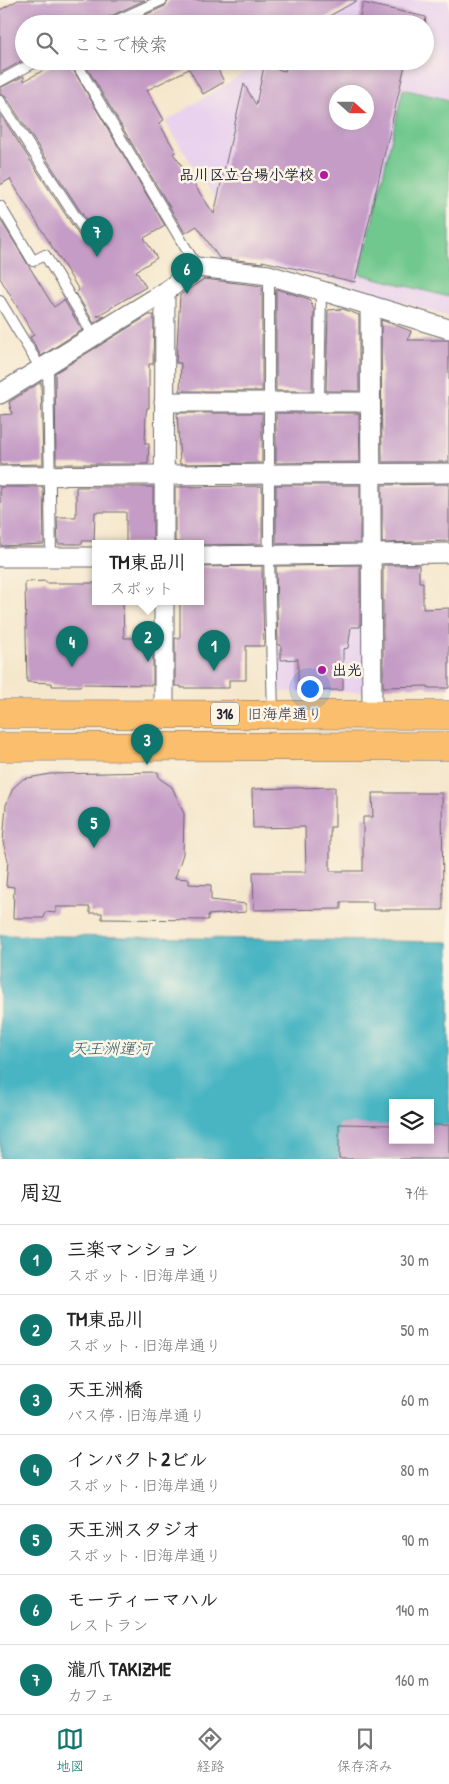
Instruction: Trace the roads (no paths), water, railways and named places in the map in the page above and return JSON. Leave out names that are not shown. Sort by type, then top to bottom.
[{"type":"main road","name":"旧海岸通り","points":[[0,714],[449,715]]},
{"type":"main road","name":"316","points":[[0,747],[449,746]]},
{"type":"street","points":[[0,394],[165,292],[197,267],[269,275],[449,329]]},
{"type":"street","points":[[164,540],[165,292]]},
{"type":"street","points":[[370,305],[372,714]]},
{"type":"street","points":[[164,402],[370,402]]},
{"type":"street","points":[[0,476],[449,474]]},
{"type":"street","points":[[204,556],[449,553]]},
{"type":"street","points":[[0,557],[92,557]]},
{"type":"street","points":[[164,605],[164,713]]},
{"type":"lane","points":[[129,15],[162,0]]},
{"type":"lane","points":[[0,81],[20,70]]},
{"type":"lane","points":[[80,70],[197,267]]},
{"type":"lane","points":[[0,101],[90,239]]},
{"type":"lane","points":[[0,206],[33,260],[45,254],[94,336]]},
{"type":"lane","points":[[269,275],[269,555],[273,714]]},
{"type":"lane","points":[[319,403],[321,290]]},
{"type":"lane","points":[[0,301],[44,366],[50,475],[51,557]]},
{"type":"water","name":"天王洲運河","points":[[0,935],[449,942],[449,1159],[0,1159]]},
{"type":"place","name":"品川区立台場小学校","points":[[324,175]]},
{"type":"place","name":"瀧爪 TAKIZME","points":[[97,257]]},
{"type":"place","name":"モーティーマハル","points":[[187,294]]},
{"type":"place","name":"TM東品川","points":[[148,662]]},
{"type":"place","name":"インパクト2ビル","points":[[72,667]]},
{"type":"place","name":"出光","points":[[322,670]]},
{"type":"place","name":"三楽マンション","points":[[214,671]]},
{"type":"place","name":"天王洲橋","points":[[147,765]]},
{"type":"place","name":"天王洲スタジオ","points":[[94,848]]}]
